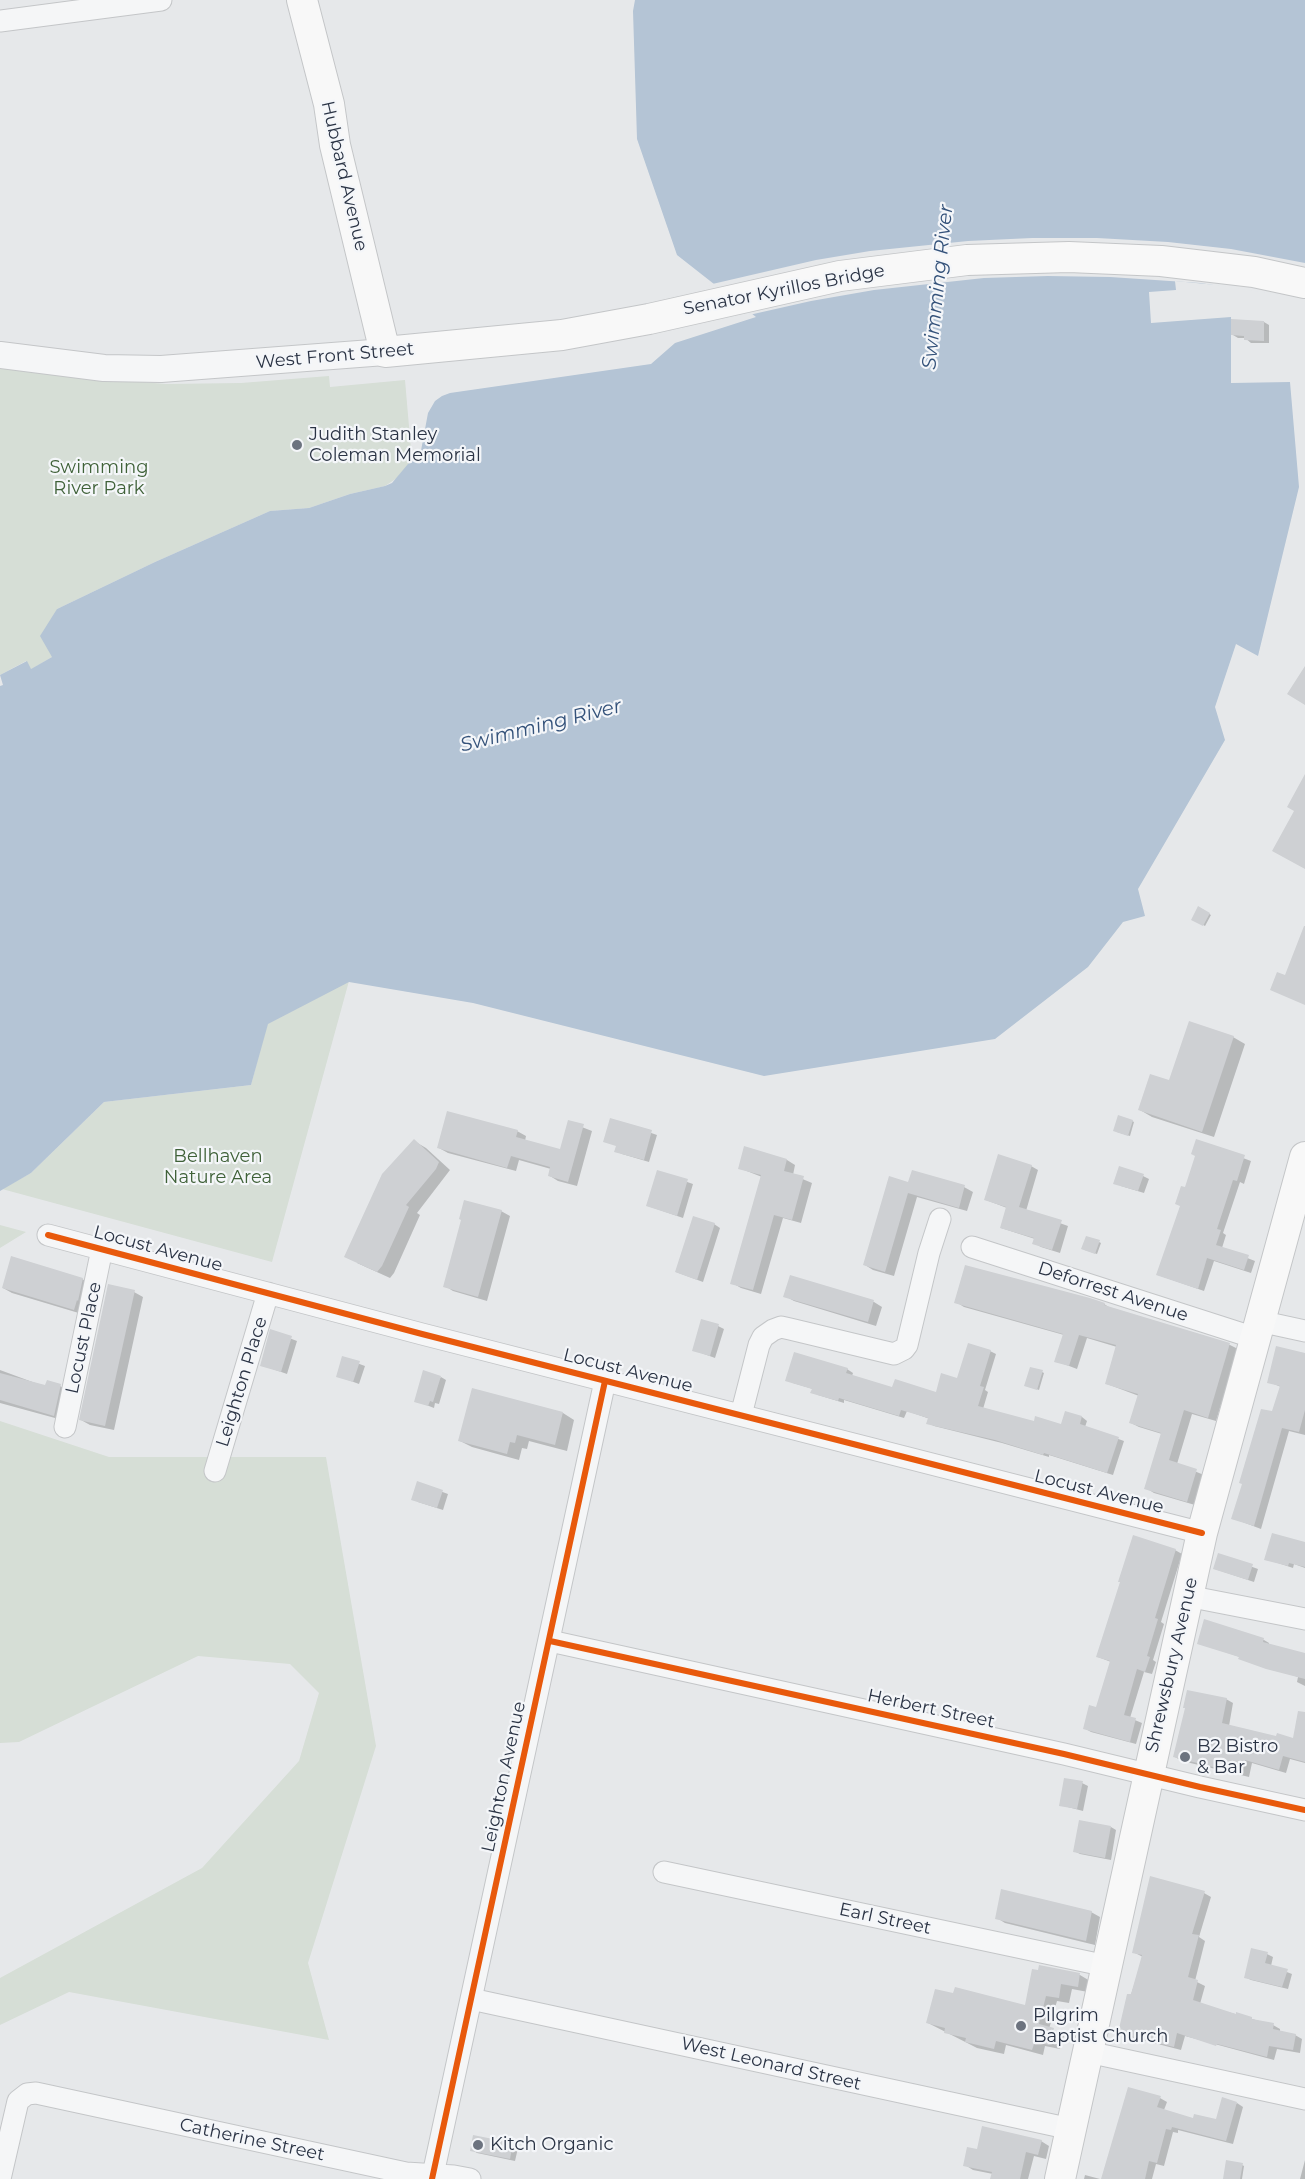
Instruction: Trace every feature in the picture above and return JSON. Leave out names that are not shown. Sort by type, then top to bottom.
[{"type":"main road","name":"Hubbard Avenue","points":[[302,0],[329,104],[335,145],[385,352]]},
{"type":"main road","name":"Senator Kyrillos Bridge","points":[[668,314],[840,276],[924,264],[1016,257],[1161,261],[1226,268],[1299,281]]},
{"type":"main road","name":"West Front Street","points":[[385,352],[562,335],[668,314]]},
{"type":"main road","name":"Shrewsbury Avenue","points":[[1060,2179],[1202,1533],[1305,1157]]},
{"type":"street","points":[[0,21],[161,0]]},
{"type":"street","name":"West Front Street","points":[[0,355],[104,368],[161,369],[385,352]]},
{"type":"street","points":[[741,1415],[759,1345],[763,1337],[773,1330],[790,1329],[894,1354],[904,1349],[907,1345],[929,1253],[940,1219]]},
{"type":"street","name":"Locust Avenue","points":[[48,1235],[604,1381],[1202,1533]]},
{"type":"street","name":"Deforrest Avenue","points":[[972,1247],[1257,1330],[1305,1331]]},
{"type":"street","name":"Locust Place","points":[[65,1427],[102,1249]]},
{"type":"street","name":"Leighton Place","points":[[215,1471],[268,1293]]},
{"type":"street","name":"Leighton Avenue","points":[[432,2177],[550,1641],[604,1381]]},
{"type":"street","points":[[1187,1596],[1305,1619]]},
{"type":"street","name":"Herbert Street","points":[[550,1641],[1064,1754],[1305,1810]]},
{"type":"street","name":"Earl Street","points":[[664,1872],[1107,1966]]},
{"type":"street","name":"West Leonard Street","points":[[471,1999],[1071,2129]]},
{"type":"street","points":[[1088,2052],[1305,2099]]},
{"type":"street","name":"Catherine Street","points":[[0,2179],[18,2101],[27,2094],[36,2093],[406,2173],[470,2179]]},
{"type":"green space","name":"Swimming River Park","points":[[0,367],[69,376],[166,384],[241,383],[329,376],[330,387],[405,380],[412,461],[397,478],[385,486],[350,494],[309,508],[270,511],[57,609],[52,657],[30,670],[26,661],[0,675]]},
{"type":"green space","name":"Bellhaven Nature Area","points":[[349,981],[272,1262],[2,1189],[31,1173],[104,1102],[251,1085],[267,1024]]},
{"type":"green space","points":[[0,1225],[26,1232],[0,1248]]},
{"type":"green space","points":[[0,1421],[109,1457],[326,1457],[376,1746],[308,1963],[329,2040],[69,1992],[0,2025],[0,1978],[202,1868],[299,1761],[319,1693],[290,1664],[198,1656],[19,1742],[0,1743]]},
{"type":"water","name":"Swimming River","points":[[635,0],[1305,0],[1305,267],[1276,294],[1175,281],[1176,290],[1149,292],[1151,323],[1231,317],[1231,383],[1290,382],[1299,487],[1258,656],[1236,644],[1215,707],[1225,740],[1138,889],[1145,916],[1123,922],[1088,967],[995,1039],[764,1076],[473,1003],[349,982],[268,1024],[251,1085],[104,1102],[31,1173],[0,1191],[0,686],[3,685],[0,675],[27,661],[31,669],[52,657],[40,636],[57,609],[270,511],[309,508],[392,483],[408,464],[420,456],[428,413],[435,401],[442,396],[651,364],[675,343],[756,317],[677,255],[637,139],[633,11]]},
{"type":"pier","points":[[1097,238],[1168,242],[1231,249],[1305,263],[1305,269],[1278,295],[1200,283],[1110,277],[984,278],[874,290],[749,315],[708,285],[816,260],[870,251],[968,241]]},
{"type":"building","points":[[1231,319],[1264,321],[1264,341],[1244,340],[1244,336],[1231,335]]},
{"type":"building","points":[[1305,666],[1305,705],[1287,694]]},
{"type":"building","points":[[1305,774],[1305,869],[1272,851],[1294,811],[1287,807]]},
{"type":"building","points":[[1198,906],[1210,913],[1203,926],[1191,920]]},
{"type":"building","points":[[1304,926],[1305,1005],[1270,990],[1277,972],[1285,975]]},
{"type":"building","points":[[1189,1021],[1234,1036],[1202,1132],[1138,1110],[1150,1074],[1169,1080]]},
{"type":"building","points":[[447,1111],[518,1130],[516,1137],[560,1149],[568,1120],[584,1124],[568,1182],[548,1176],[550,1167],[511,1156],[507,1168],[437,1148]]},
{"type":"building","points":[[1118,1115],[1133,1120],[1128,1136],[1113,1131]]},
{"type":"building","points":[[610,1118],[652,1130],[644,1160],[614,1152],[616,1146],[603,1142]]},
{"type":"building","points":[[414,1139],[439,1162],[436,1169],[406,1205],[409,1207],[382,1266],[377,1272],[344,1257],[382,1174]]},
{"type":"building","points":[[1196,1139],[1245,1155],[1237,1181],[1233,1180],[1217,1229],[1221,1230],[1216,1245],[1249,1255],[1244,1270],[1207,1258],[1198,1289],[1156,1275],[1180,1206],[1175,1204],[1181,1186],[1185,1187],[1195,1156],[1191,1154]]},
{"type":"building","points":[[744,1146],[787,1159],[784,1171],[804,1176],[792,1220],[774,1215],[753,1290],[730,1284],[761,1175],[738,1169]]},
{"type":"building","points":[[998,1154],[1032,1165],[1019,1207],[1062,1220],[1052,1250],[1032,1244],[1034,1238],[1000,1228],[1006,1207],[984,1200]]},
{"type":"building","points":[[1119,1166],[1144,1174],[1138,1191],[1113,1184]]},
{"type":"building","points":[[657,1170],[688,1179],[677,1216],[646,1206]]},
{"type":"building","points":[[912,1170],[965,1185],[959,1208],[908,1193],[885,1272],[863,1265],[889,1176],[908,1182]]},
{"type":"building","points":[[464,1200],[502,1210],[478,1297],[443,1287]]},
{"type":"building","points":[[693,1216],[715,1223],[697,1280],[675,1272]]},
{"type":"building","points":[[1086,1236],[1100,1240],[1095,1254],[1081,1249]]},
{"type":"building","points":[[11,1256],[83,1278],[74,1310],[2,1288]]},
{"type":"building","points":[[965,1265],[1090,1298],[1105,1303],[1104,1305],[1230,1343],[1208,1418],[1184,1410],[1169,1460],[1197,1469],[1187,1502],[1144,1489],[1161,1433],[1129,1423],[1138,1394],[1105,1384],[1116,1345],[1079,1335],[1069,1366],[1054,1362],[1063,1334],[954,1303]]},
{"type":"building","points":[[790,1275],[874,1300],[868,1322],[783,1297]]},
{"type":"building","points":[[108,1284],[135,1290],[105,1426],[79,1420]]},
{"type":"building","points":[[701,1319],[719,1324],[710,1356],[692,1351]]},
{"type":"building","points":[[270,1329],[292,1336],[281,1372],[260,1366]]},
{"type":"building","points":[[968,1343],[991,1350],[980,1386],[984,1387],[978,1406],[1034,1421],[1035,1416],[1061,1424],[1065,1411],[1082,1416],[1080,1424],[1119,1437],[1107,1473],[1044,1453],[1043,1455],[995,1440],[926,1424],[928,1418],[901,1410],[899,1416],[839,1398],[838,1401],[810,1393],[812,1389],[785,1381],[794,1352],[848,1368],[846,1373],[892,1387],[895,1379],[936,1392],[941,1373],[957,1378]]},
{"type":"building","points":[[1276,1346],[1305,1353],[1305,1410],[1299,1432],[1282,1428],[1254,1526],[1231,1519],[1261,1409],[1272,1411],[1280,1386],[1267,1383]]},
{"type":"building","points":[[342,1356],[360,1361],[353,1382],[336,1377]]},
{"type":"building","points":[[1030,1367],[1043,1370],[1037,1390],[1024,1386]]},
{"type":"building","points":[[423,1370],[441,1376],[433,1402],[430,1401],[428,1406],[414,1402]]},
{"type":"building","points":[[0,1373],[45,1385],[47,1380],[61,1384],[54,1416],[0,1400]]},
{"type":"building","points":[[472,1388],[563,1412],[555,1445],[517,1435],[515,1443],[510,1442],[507,1454],[458,1441]]},
{"type":"building","points":[[417,1481],[443,1490],[437,1508],[411,1500]]},
{"type":"building","points":[[1272,1533],[1305,1542],[1305,1567],[1289,1563],[1288,1566],[1264,1560]]},
{"type":"building","points":[[1133,1535],[1176,1549],[1155,1618],[1158,1619],[1147,1656],[1150,1657],[1145,1672],[1137,1669],[1124,1715],[1136,1718],[1130,1742],[1083,1729],[1089,1705],[1096,1707],[1110,1661],[1096,1657]]},
{"type":"building","points":[[1218,1553],[1253,1564],[1248,1580],[1213,1569]]},
{"type":"building","points":[[1204,1619],[1264,1638],[1263,1642],[1305,1653],[1305,1679],[1266,1669],[1238,1659],[1239,1657],[1197,1644]]},
{"type":"building","points":[[1187,1690],[1227,1698],[1222,1723],[1276,1736],[1277,1733],[1293,1738],[1298,1711],[1305,1712],[1305,1762],[1283,1756],[1279,1770],[1245,1760],[1241,1774],[1173,1757]]},
{"type":"building","points":[[1064,1778],[1083,1781],[1077,1809],[1059,1806]]},
{"type":"building","points":[[1079,1820],[1111,1826],[1105,1858],[1073,1852]]},
{"type":"building","points":[[1150,1876],[1205,1891],[1192,1934],[1199,1935],[1188,1977],[1198,1980],[1193,2000],[1252,2017],[1252,2019],[1274,2023],[1273,2029],[1296,2034],[1293,2050],[1269,2046],[1267,2057],[1217,2044],[1216,2046],[1177,2033],[1174,2047],[1118,2033],[1127,1994],[1131,1994],[1142,1955],[1132,1953]]},
{"type":"building","points":[[1001,1889],[1092,1911],[1086,1941],[995,1919]]},
{"type":"building","points":[[1251,1948],[1268,1952],[1265,1963],[1288,1969],[1282,1987],[1244,1978]]},
{"type":"building","points":[[1039,1965],[1080,1973],[1078,1987],[1061,1984],[1059,1998],[1046,1996],[1039,2024],[1054,2028],[1049,2045],[1035,2041],[1032,2050],[996,2041],[994,2049],[965,2042],[966,2038],[944,2033],[945,2028],[926,2023],[935,1989],[953,1993],[955,1987],[1025,2005],[1032,1969],[1038,1970]]},
{"type":"building","points":[[1128,2087],[1161,2096],[1157,2107],[1193,2118],[1194,2114],[1216,2119],[1222,2097],[1237,2102],[1226,2141],[1172,2127],[1171,2130],[1166,2129],[1157,2163],[1149,2161],[1145,2179],[1101,2179]]},
{"type":"building","points":[[982,2126],[1042,2140],[1038,2155],[1026,2152],[1020,2179],[990,2179],[992,2172],[963,2166],[967,2147],[977,2149]]},
{"type":"building","points":[[473,2135],[513,2143],[510,2159],[470,2151]]},
{"type":"building","points":[[1226,2160],[1243,2163],[1240,2179],[1223,2179]]},
{"type":"cycle path","points":[[48,1235],[422,1334],[1202,1533]]},
{"type":"cycle path","points":[[432,2179],[605,1381]]},
{"type":"cycle path","points":[[550,1641],[1064,1754],[1305,1810]]},
{"type":"place","name":"Judith Stanley Coleman Memorial","points":[[297,445]]},
{"type":"place","name":"B2 Bistro & Bar","points":[[1185,1757]]},
{"type":"place","name":"Pilgrim Baptist Church","points":[[1021,2026]]},
{"type":"place","name":"Kitch Organic","points":[[478,2145]]}]
